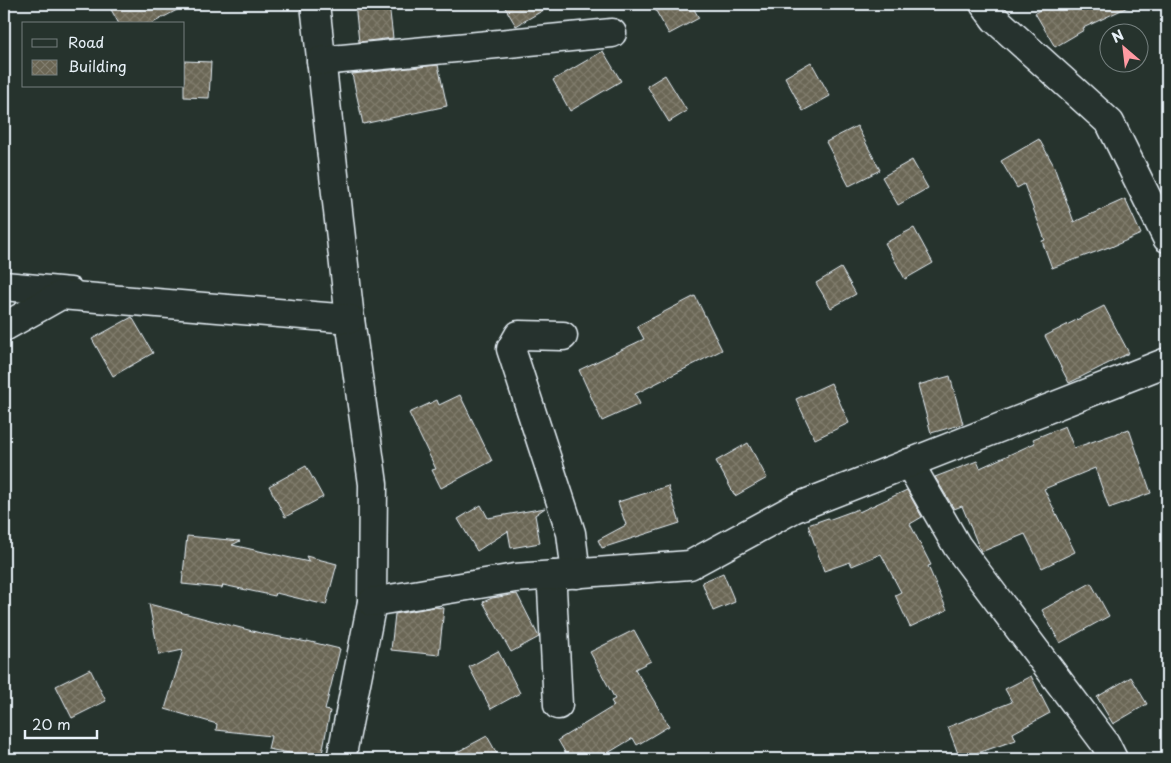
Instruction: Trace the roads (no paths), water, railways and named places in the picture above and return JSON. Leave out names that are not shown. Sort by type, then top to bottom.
[{"type":"street","points":[[315,4],[350,319],[373,484],[372,602],[341,759]]},
{"type":"street","points":[[984,4],[995,19],[1110,123],[1167,238]]},
{"type":"street","points":[[321,61],[612,33]]},
{"type":"street","points":[[4,286],[350,319]]},
{"type":"street","points":[[4,327],[61,295],[350,319]]},
{"type":"street","points":[[558,705],[552,589],[565,574],[571,534],[511,349],[519,335],[562,336]]},
{"type":"street","points":[[372,602],[515,578],[690,565],[795,508],[1167,362]]},
{"type":"street","points":[[908,463],[957,546],[1105,743],[1114,759]]}]
